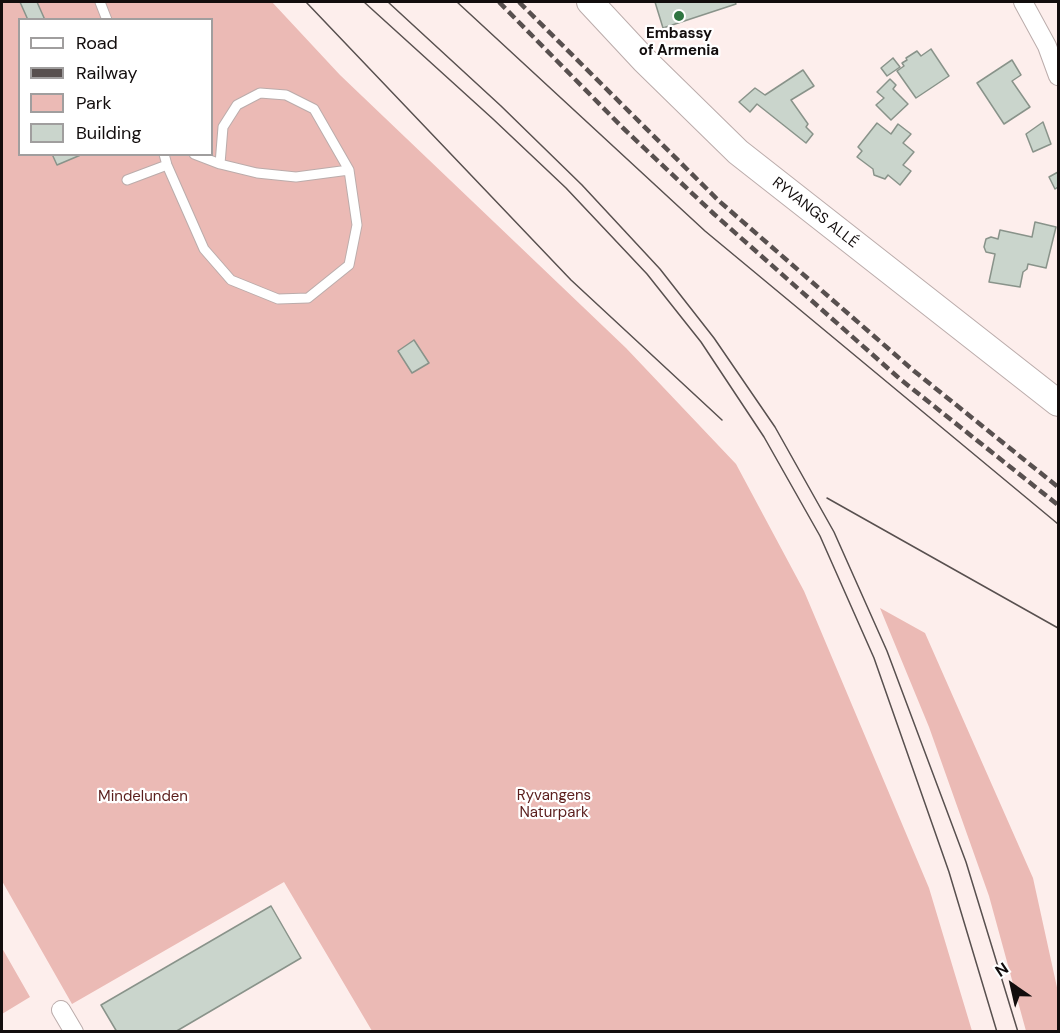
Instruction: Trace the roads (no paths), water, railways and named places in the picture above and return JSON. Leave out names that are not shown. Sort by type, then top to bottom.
[{"type":"street","name":"RYVANGS ALLÉ","points":[[590,2],[644,60],[738,152],[1059,403]]},
{"type":"street","points":[[1023,2],[1047,46],[1059,76]]},
{"type":"street","points":[[61,1010],[74,1032]]},
{"type":"lane","points":[[100,2],[106,18]]},
{"type":"lane","points":[[165,156],[204,249],[231,280],[278,299],[308,298],[348,265],[357,225],[349,170],[314,110],[286,94],[260,93],[237,105],[223,127],[220,164]]},
{"type":"lane","points":[[199,156],[220,164],[257,173],[296,177],[349,170]]},
{"type":"lane","points":[[127,180],[167,165]]},
{"type":"tram line","points":[[306,2],[571,280],[722,420]]},
{"type":"tram line","points":[[364,2],[566,188],[647,274],[701,342],[764,437],[820,536],[874,658],[949,872],[997,1032]]},
{"type":"tram line","points":[[388,2],[501,106],[582,185],[660,269],[714,338],[775,427],[834,532],[887,651],[966,862],[1018,1032]]},
{"type":"tram line","points":[[457,2],[705,231],[1058,524]]},
{"type":"tram line","points":[[827,498],[1058,628]]},
{"type":"railway","points":[[499,2],[623,128],[714,214],[900,379],[1058,505]]},
{"type":"railway","points":[[519,2],[719,201],[914,371],[1058,487]]},
{"type":"place","name":"Embassy of Armenia","points":[[679,16]]},
{"type":"park label","name":"Mindelunden","points":[[143,797]]},
{"type":"park label","name":"Ryvangens Naturpark","points":[[554,804]]}]
